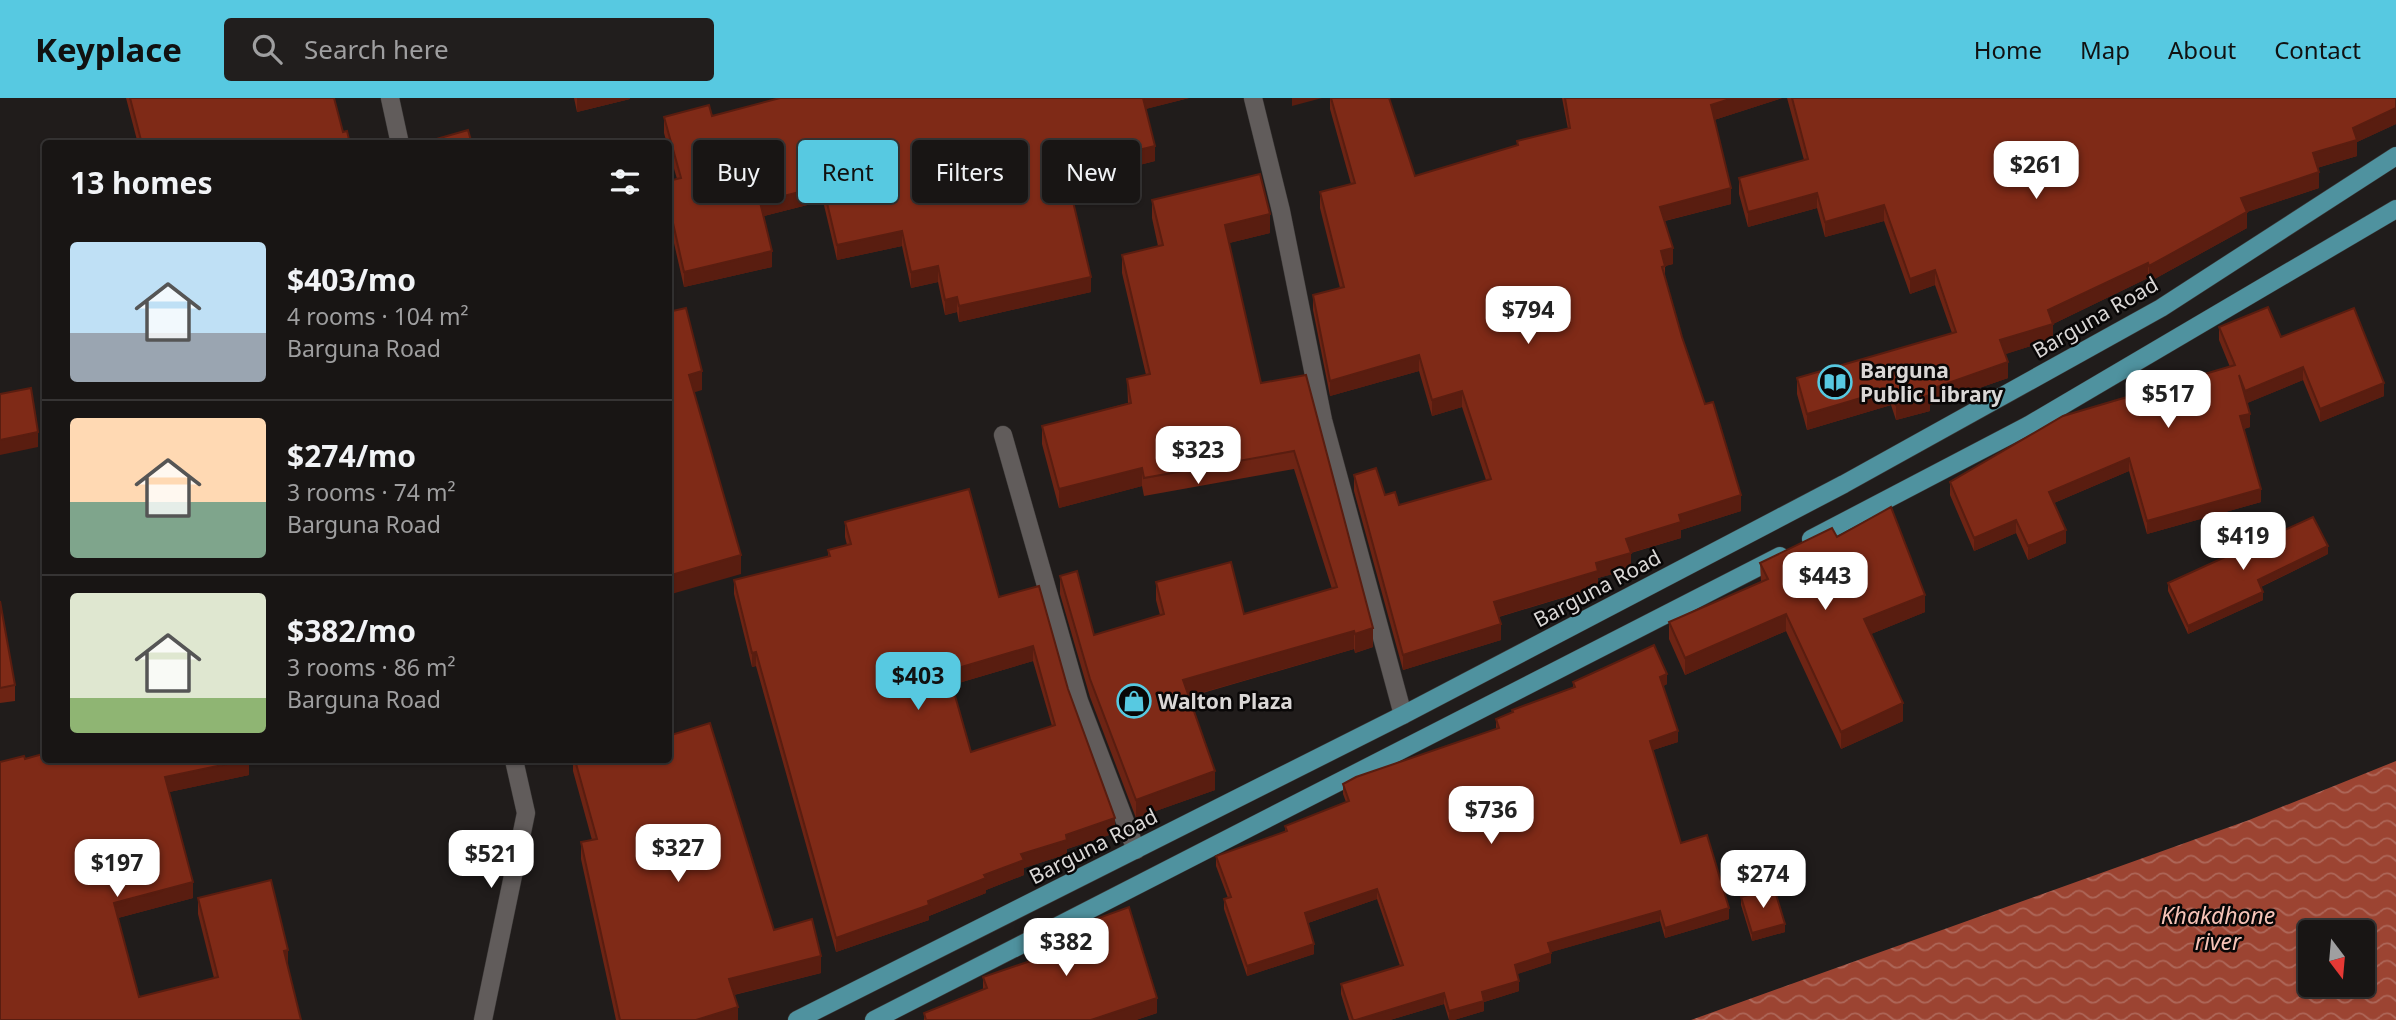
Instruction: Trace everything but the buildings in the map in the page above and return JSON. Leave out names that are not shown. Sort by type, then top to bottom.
[{"type":"main road","name":"Barguna Road","points":[[797,1020],[1403,715],[1844,484],[2161,307],[2396,156]]},
{"type":"main road","points":[[874,1020],[1410,747],[2029,425],[2396,209]]},
{"type":"street","points":[[390,98],[399,140]]},
{"type":"street","points":[[1253,98],[1280,211],[1323,420],[1403,715]]},
{"type":"street","points":[[1003,435],[1079,701],[1136,850]]},
{"type":"street","points":[[483,1020],[526,813],[515,763]]},
{"type":"water","name":"Khakdhone river","points":[[2396,761],[2396,1020],[1691,1020],[2249,820]]},
{"type":"place","name":"Barguna Public Library","points":[[1835,382]]},
{"type":"place","name":"Walton Plaza","points":[[1134,701]]}]
